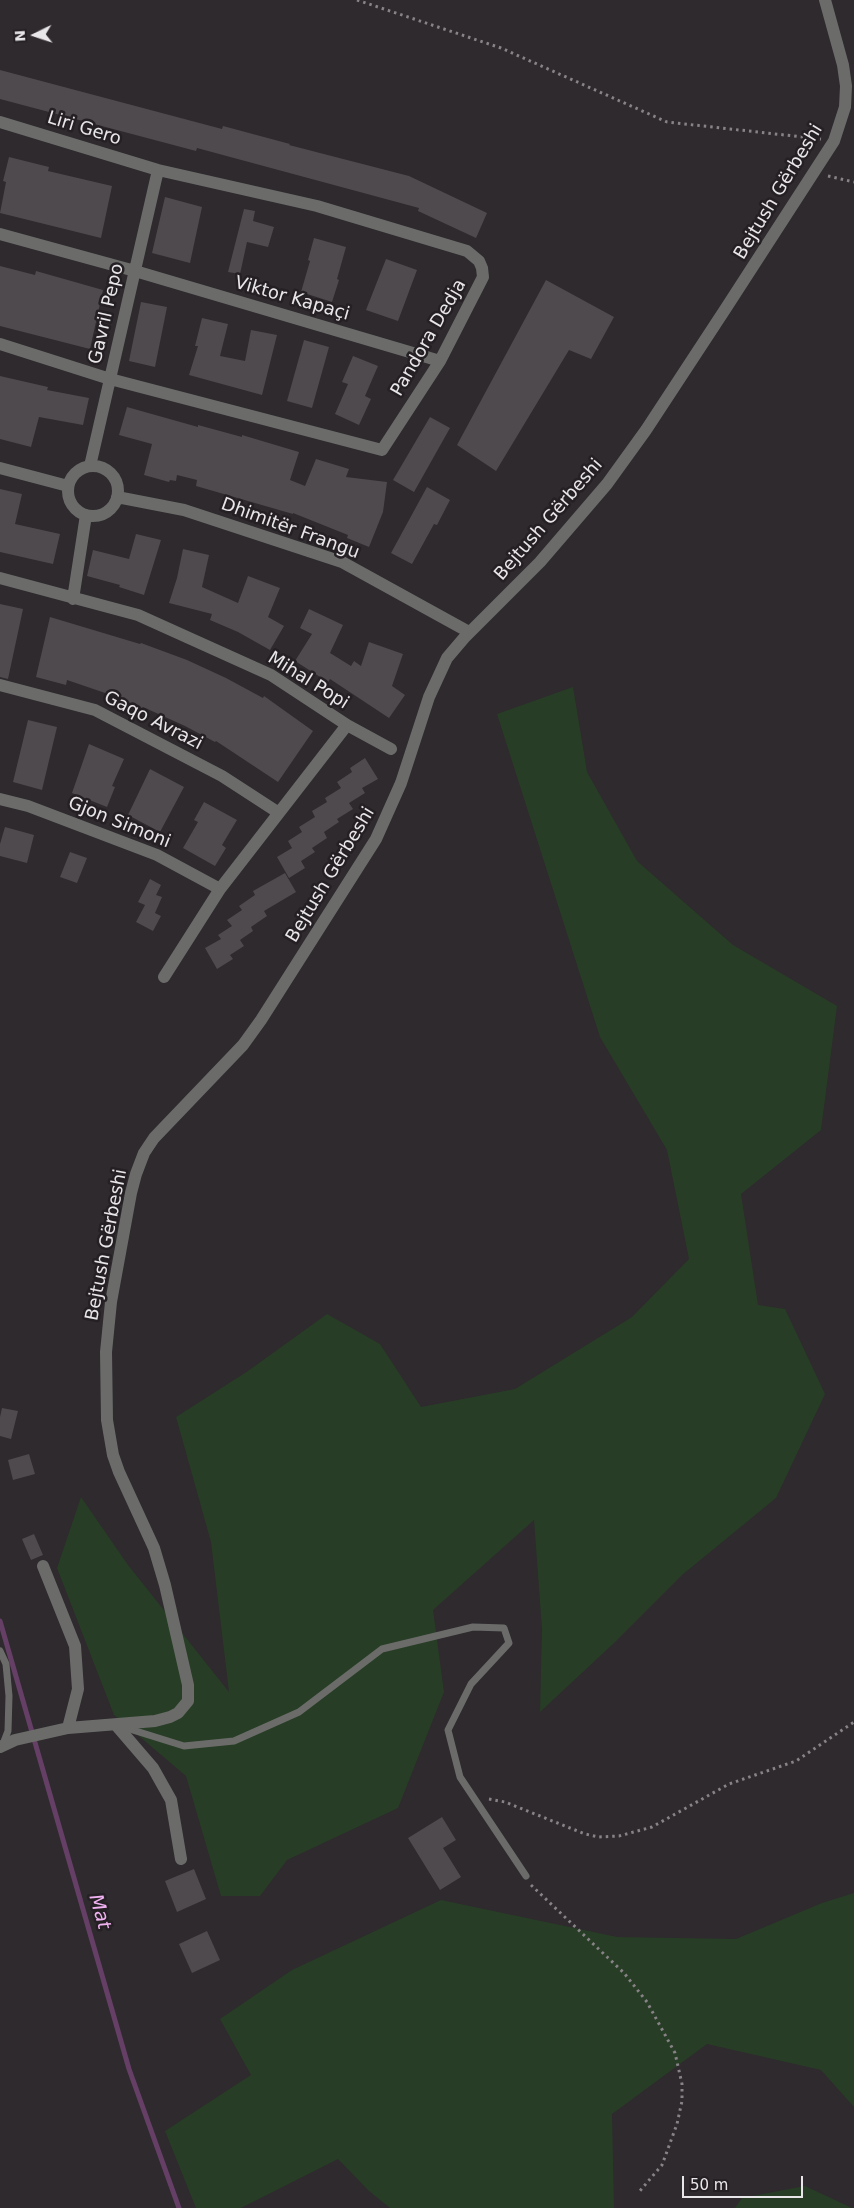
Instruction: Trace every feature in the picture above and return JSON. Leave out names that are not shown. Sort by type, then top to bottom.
[{"type":"street","name":"Bejtush Gërbeshi","points":[[2,1746],[16,1740],[68,1728],[116,1725],[170,1717],[178,1713],[188,1701],[188,1685],[165,1585],[154,1548],[113,1455],[107,1420],[106,1352],[111,1302],[136,1174],[144,1153],[154,1138],[243,1045],[257,1026],[376,839],[390,812],[423,714],[447,658],[469,632],[540,562],[607,484],[646,430],[781,226],[834,141],[845,107],[846,86],[843,65],[825,0]]},
{"type":"street","name":"Liri Gero","points":[[0,122],[158,170]]},
{"type":"street","name":"Gavril Pepo","points":[[90,466],[158,170]]},
{"type":"street","name":"Pandora Dedja","points":[[110,379],[382,450],[440,361],[483,277],[479,261],[467,251],[317,206],[158,170]]},
{"type":"street","name":"Viktor Kapaçi","points":[[0,234],[135,270],[440,361]]},
{"type":"street","points":[[0,344],[110,379]]},
{"type":"street","points":[[90,466],[98,466],[112,474],[116,481],[117,497],[113,504],[102,514],[86,515],[74,507],[70,500],[68,486],[76,472],[90,466]]},
{"type":"street","points":[[0,468],[68,486]]},
{"type":"street","name":"Dhimitër Frangu","points":[[117,497],[184,510],[342,562],[469,632]]},
{"type":"street","points":[[73,599],[86,515]]},
{"type":"street","name":"Mihal Popi","points":[[0,578],[138,615],[271,675],[347,726],[220,889],[164,977]]},
{"type":"street","name":"Gaqo Avrazi","points":[[0,685],[95,710],[222,776],[279,813]]},
{"type":"street","points":[[347,726],[391,749]]},
{"type":"street","name":"Gjon Simoni","points":[[0,799],[28,806],[157,855],[220,889]]},
{"type":"street","points":[[43,1566],[75,1646],[78,1689],[68,1728]]},
{"type":"street","points":[[116,1725],[153,1768],[171,1800],[181,1859]]},
{"type":"lane","points":[[116,1725],[184,1746],[234,1741],[299,1712],[382,1649],[473,1627],[504,1628],[509,1643],[471,1684],[448,1730],[460,1777],[526,1876]]},
{"type":"lane","points":[[0,1651],[6,1664],[10,1696],[8,1732],[2,1746]]},
{"type":"path","points":[[357,0],[501,48],[667,122],[834,141]]},
{"type":"path","points":[[813,172],[854,182]]},
{"type":"path","points":[[476,1801],[489,1799],[504,1802],[585,1834],[599,1837],[619,1836],[652,1827],[729,1784],[796,1761],[854,1722]]},
{"type":"path","points":[[526,1876],[534,1889],[624,1973],[647,2002],[675,2054],[682,2084],[682,2101],[678,2124],[662,2165],[639,2192]]},
{"type":"green space","points":[[573,687],[587,772],[637,861],[733,945],[837,1006],[821,1130],[741,1194],[758,1305],[785,1309],[825,1394],[776,1498],[682,1575],[613,1644],[540,1712],[542,1629],[534,1520],[433,1610],[444,1692],[398,1808],[287,1860],[260,1896],[221,1896],[186,1776],[114,1715],[57,1568],[81,1497],[128,1565],[229,1692],[211,1542],[176,1417],[248,1371],[327,1314],[380,1344],[421,1407],[515,1389],[632,1317],[689,1259],[667,1150],[600,1037],[497,714]]},
{"type":"green space","points":[[854,1893],[854,2107],[821,2070],[707,2044],[612,2114],[614,2208],[390,2208],[369,2191],[338,2159],[241,2208],[196,2208],[165,2131],[251,2075],[220,2019],[292,1970],[441,1900],[617,1937],[736,1939],[822,1903]]},
{"type":"green space","points":[[805,2186],[852,2208],[735,2208],[742,2198]]},
{"type":"building","points":[[0,70],[222,129],[223,126],[409,176],[487,213],[476,238],[418,211],[419,208],[197,148],[196,151],[0,99]]},
{"type":"building","points":[[9,157],[49,167],[48,171],[112,186],[101,238],[0,213],[6,182],[3,181]]},
{"type":"building","points":[[165,197],[202,207],[190,263],[152,253]]},
{"type":"building","points":[[244,209],[255,211],[253,221],[274,227],[268,247],[247,242],[240,274],[228,272]]},
{"type":"building","points":[[314,238],[346,247],[332,302],[301,292]]},
{"type":"building","points":[[386,259],[417,270],[398,321],[366,310]]},
{"type":"building","points":[[0,266],[35,275],[36,271],[103,290],[90,349],[0,326]]},
{"type":"building","points":[[546,280],[614,317],[591,359],[569,350],[496,471],[457,445]]},
{"type":"building","points":[[141,302],[167,307],[155,367],[129,361]]},
{"type":"building","points":[[202,318],[228,324],[220,356],[245,361],[251,330],[277,335],[262,395],[189,375],[198,346],[195,346]]},
{"type":"building","points":[[304,340],[329,347],[312,408],[287,401]]},
{"type":"building","points":[[353,356],[378,366],[365,396],[371,399],[359,425],[335,414],[348,384],[342,382]]},
{"type":"building","points":[[0,376],[48,387],[47,390],[89,398],[83,425],[39,417],[31,447],[0,439]]},
{"type":"building","points":[[127,407],[198,427],[198,425],[242,437],[242,435],[299,452],[290,480],[305,486],[316,459],[349,469],[346,477],[387,482],[383,512],[369,547],[347,538],[348,535],[293,513],[196,486],[197,480],[177,475],[176,481],[170,480],[169,482],[144,475],[152,444],[119,435]]},
{"type":"building","points":[[430,417],[450,428],[414,492],[393,480]]},
{"type":"building","points":[[427,487],[450,500],[437,525],[434,524],[412,564],[391,553]]},
{"type":"building","points":[[0,489],[22,494],[15,524],[60,534],[53,564],[0,552]]},
{"type":"building","points":[[136,534],[161,540],[144,595],[119,587],[120,585],[87,576],[93,550],[129,559]]},
{"type":"building","points":[[183,549],[209,555],[202,587],[238,603],[248,576],[280,588],[268,617],[284,626],[270,650],[238,632],[210,620],[212,614],[169,603]]},
{"type":"building","points":[[0,604],[23,609],[8,679],[0,677]]},
{"type":"building","points":[[309,609],[343,625],[330,653],[351,666],[354,661],[361,666],[369,642],[403,654],[392,686],[405,695],[389,718],[330,679],[328,682],[295,661],[312,634],[300,628]]},
{"type":"building","points":[[50,617],[141,643],[187,660],[263,698],[264,696],[313,731],[278,782],[216,741],[143,707],[67,680],[66,685],[36,677]]},
{"type":"building","points":[[28,720],[57,727],[42,790],[13,782]]},
{"type":"building","points":[[89,744],[124,759],[112,786],[115,787],[107,807],[72,793]]},
{"type":"building","points":[[365,758],[378,779],[362,788],[365,793],[349,803],[353,809],[337,819],[339,822],[324,832],[327,838],[312,848],[315,852],[301,861],[305,868],[289,878],[277,857],[292,848],[288,841],[302,832],[299,827],[315,817],[312,811],[327,802],[325,798],[341,788],[337,782],[352,772],[350,768]]},
{"type":"building","points":[[150,769],[184,787],[160,832],[128,815]]},
{"type":"building","points":[[204,802],[237,820],[222,845],[226,848],[215,866],[183,848],[198,822],[194,820]]},
{"type":"building","points":[[5,827],[34,835],[27,863],[0,856],[0,844]]},
{"type":"building","points":[[70,852],[87,858],[77,883],[60,877]]},
{"type":"building","points":[[285,873],[296,892],[264,911],[267,916],[251,927],[253,931],[240,940],[244,946],[230,955],[233,959],[217,969],[205,948],[221,939],[218,935],[232,926],[227,920],[242,910],[239,906],[255,895],[253,891]]},
{"type":"building","points":[[150,879],[161,885],[156,895],[162,897],[155,913],[161,916],[153,931],[136,922],[145,905],[138,902]]},
{"type":"building","points":[[2,1408],[18,1411],[11,1439],[0,1436]]},
{"type":"building","points":[[29,1454],[35,1474],[13,1480],[8,1460]]},
{"type":"building","points":[[34,1534],[43,1555],[31,1560],[22,1539]]},
{"type":"building","points":[[442,1817],[456,1840],[443,1848],[461,1877],[440,1890],[408,1838]]},
{"type":"building","points":[[194,1869],[206,1899],[177,1912],[165,1881]]},
{"type":"building","points":[[207,1931],[220,1960],[192,1973],[179,1944]]},
{"type":"waterway","name":"Mat","points":[[0,1621],[129,2069],[179,2208]]}]
